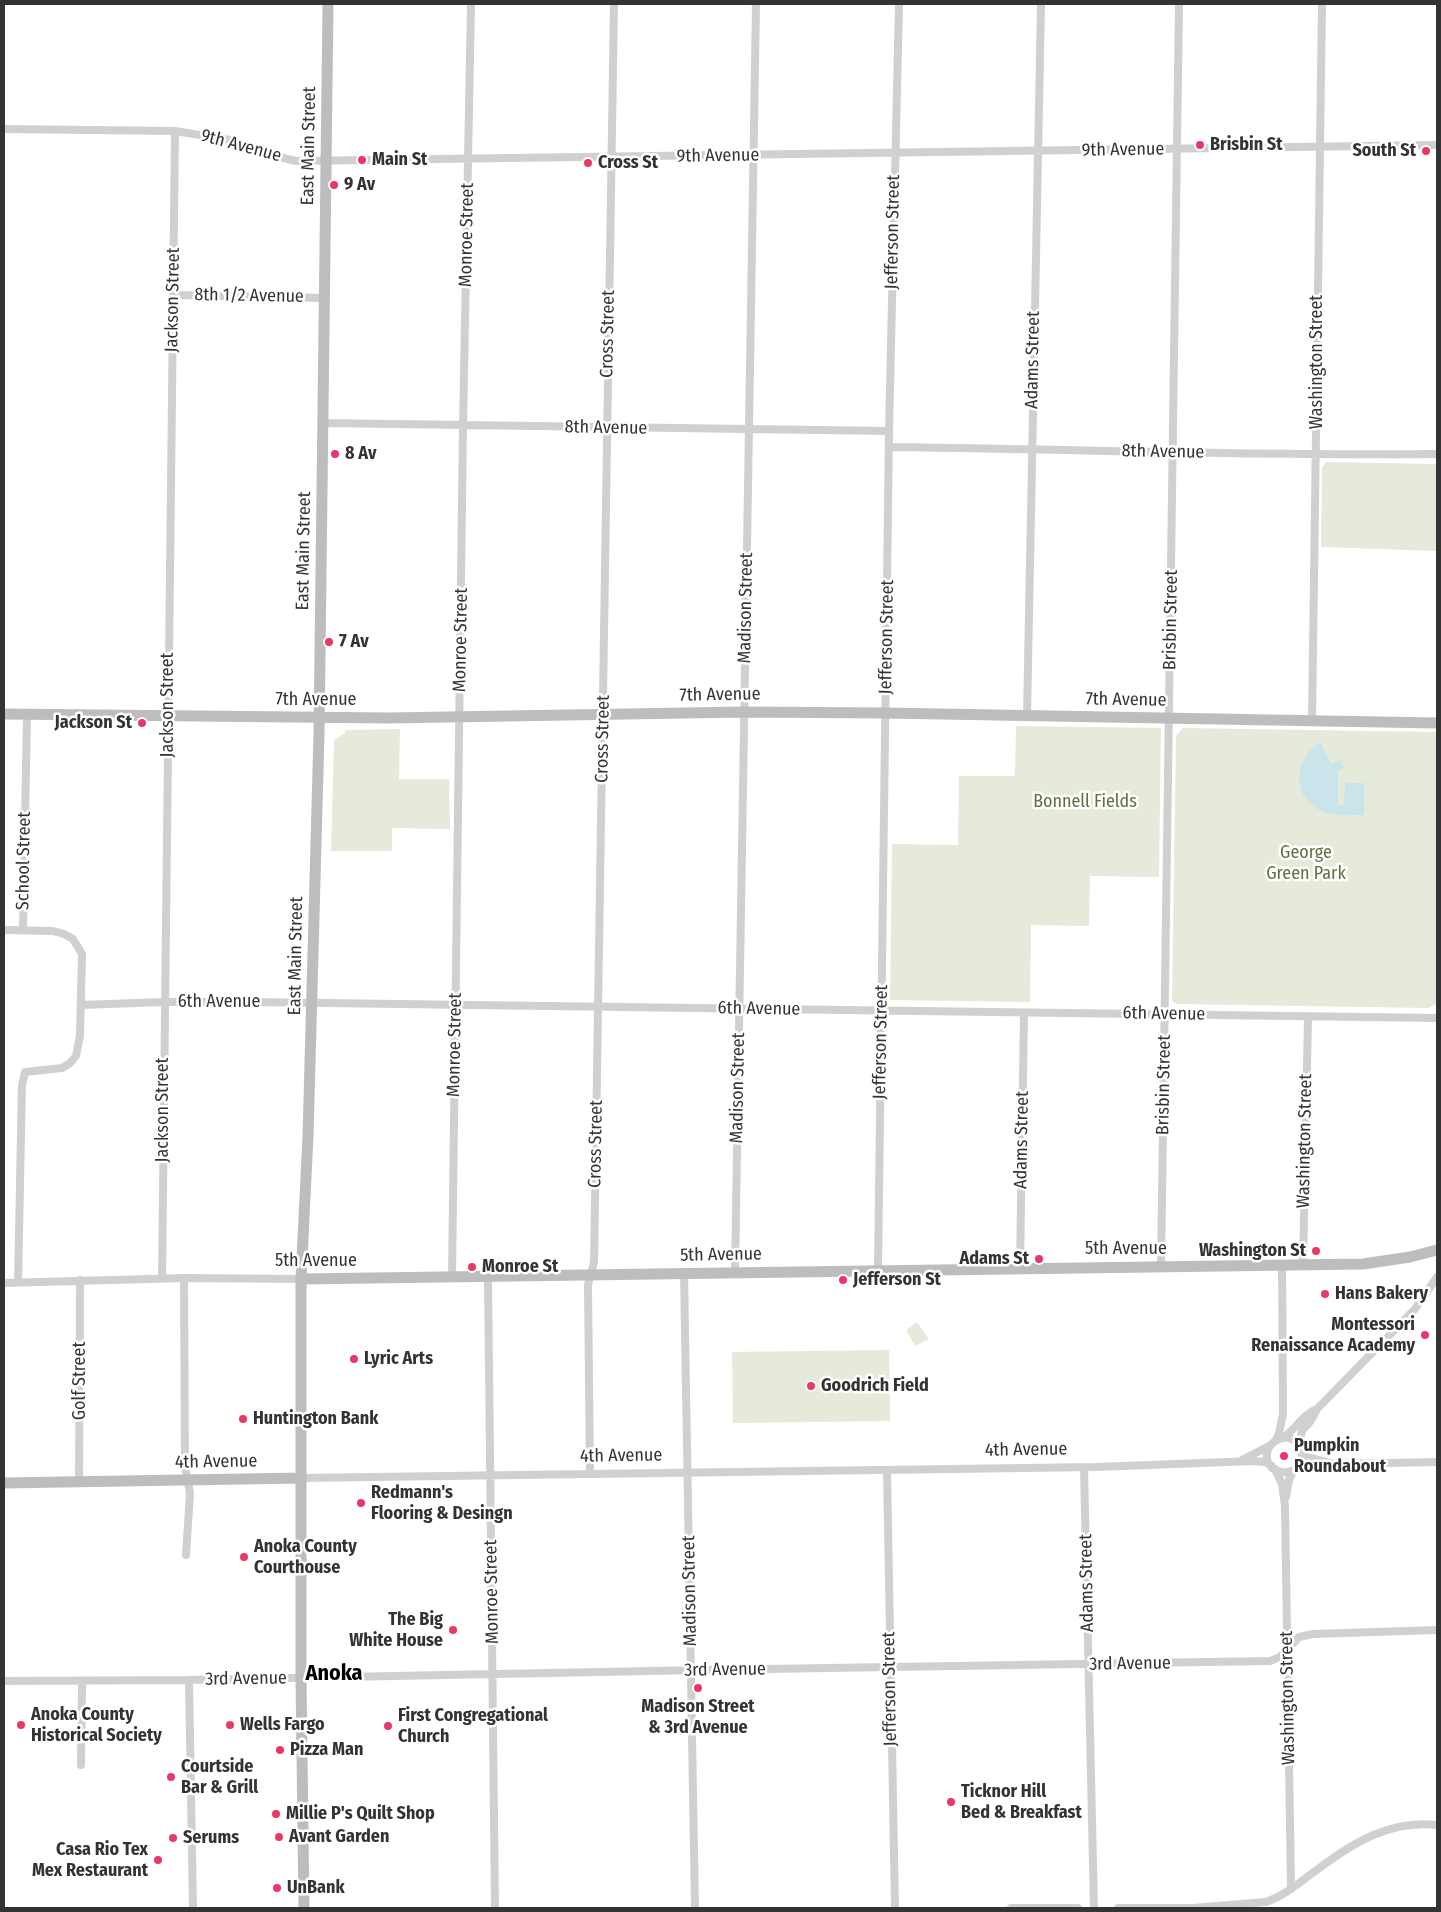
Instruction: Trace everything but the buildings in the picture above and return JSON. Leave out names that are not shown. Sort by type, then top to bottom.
[{"type":"main road","name":"East Main Street","points":[[304,1908],[301,1678],[301,1279],[308,1136],[319,717],[328,4]]},
{"type":"main road","name":"7th Avenue","points":[[4,714],[460,717],[745,712],[1437,723]]},
{"type":"main road","name":"5th Avenue","points":[[301,1279],[878,1269],[1282,1265],[1387,1262],[1437,1250]]},
{"type":"main road","name":"4th Avenue","points":[[4,1482],[301,1478]]},
{"type":"street","name":"Monroe Street","points":[[452,1277],[463,426],[471,4]]},
{"type":"street","name":"Cross Street","points":[[590,1474],[588,1285],[594,1262],[614,4]]},
{"type":"street","name":"Madison Street","points":[[735,1272],[745,712],[747,430],[756,4]]},
{"type":"street","name":"Jefferson Street","points":[[878,1269],[889,431],[899,4]]},
{"type":"street","name":"Adams Street","points":[[1027,716],[1041,4]]},
{"type":"street","name":"Brisbin Street","points":[[1161,1267],[1166,1014],[1178,4]]},
{"type":"street","name":"Washington Street","points":[[1312,720],[1322,4]]},
{"type":"street","name":"9th Avenue","points":[[4,129],[175,131],[230,140],[271,155],[296,161],[1437,145]]},
{"type":"street","name":"Jackson Street","points":[[162,1279],[175,131]]},
{"type":"street","name":"8th 1/2 Avenue","points":[[174,295],[325,298]]},
{"type":"street","name":"8th Avenue","points":[[322,423],[889,431]]},
{"type":"street","name":"8th Avenue","points":[[889,447],[1317,454],[1437,454]]},
{"type":"street","name":"School Street","points":[[18,1282],[22,1085],[25,1072],[62,1068],[76,1056],[80,1035],[82,954],[73,939],[64,934],[52,931],[23,930],[27,714]]},
{"type":"street","points":[[4,930],[23,930]]},
{"type":"street","name":"6th Avenue","points":[[81,1005],[164,1002],[1437,1018]]},
{"type":"street","name":"Adams Street","points":[[1020,1268],[1024,1013]]},
{"type":"street","name":"Washington Street","points":[[1303,1264],[1308,1017]]},
{"type":"street","points":[[1282,1265],[1283,1414],[1280,1433],[1273,1442],[1267,1457],[1273,1467],[1282,1472],[1334,1464],[1437,1462]]},
{"type":"street","name":"Madison Street","points":[[684,1273],[695,1908]]},
{"type":"street","name":"Monroe Street","points":[[488,1276],[496,1908]]},
{"type":"street","points":[[1295,1469],[1301,1462],[1302,1450],[1300,1439],[1302,1430],[1310,1422],[1317,1409],[1415,1309],[1437,1277]]},
{"type":"street","points":[[184,1278],[186,1480],[190,1493],[186,1555]]},
{"type":"street","name":"5th Avenue","points":[[4,1283],[184,1278],[301,1279]]},
{"type":"street","name":"Golf Street","points":[[79,1482],[80,1280]]},
{"type":"street","points":[[1273,1442],[1294,1430],[1309,1412],[1317,1409]]},
{"type":"street","points":[[1284,1437],[1295,1441],[1308,1457],[1334,1464]]},
{"type":"street","name":"4th Avenue","points":[[1238,1462],[1273,1442]]},
{"type":"street","name":"4th Avenue","points":[[301,1478],[1084,1467],[1238,1462],[1264,1462],[1273,1467]]},
{"type":"street","name":"Adams Street","points":[[1084,1467],[1094,1908]]},
{"type":"street","name":"Washington Street","points":[[1273,1467],[1282,1484],[1285,1506],[1291,1889]]},
{"type":"street","name":"Washington Street","points":[[1285,1506],[1289,1480],[1295,1469]]},
{"type":"street","name":"Jefferson Street","points":[[887,1470],[895,1908]]},
{"type":"street","name":"3rd Avenue","points":[[4,1681],[82,1682],[1270,1661],[1280,1657],[1299,1637],[1313,1634],[1437,1630]]},
{"type":"street","points":[[189,1680],[193,1908]]},
{"type":"street","points":[[81,1765],[82,1682]]},
{"type":"street","points":[[1118,1908],[1192,1908],[1256,1903],[1276,1898],[1366,1837],[1383,1830],[1406,1826],[1437,1825]]},
{"type":"street","points":[[1011,1908],[1078,1908]]},
{"type":"green space","points":[[1326,462],[1437,464],[1437,551],[1321,547],[1322,468]]},
{"type":"green space","name":"Bonnell Fields","points":[[1016,726],[1161,728],[1159,877],[1090,876],[1089,926],[1031,925],[1030,1002],[890,1000],[892,844],[958,845],[959,776],[1015,776]]},
{"type":"green space","name":"George Green Park","points":[[1183,728],[1437,732],[1436,1004],[1428,1008],[1177,1004],[1172,1001],[1176,736]]},
{"type":"green space","points":[[400,729],[399,779],[449,779],[450,829],[392,828],[392,851],[331,851],[334,740],[345,733],[345,730]]},
{"type":"green space","points":[[917,1322],[929,1339],[915,1346],[906,1330]]},
{"type":"green space","name":"Goodrich Field","points":[[889,1350],[890,1421],[733,1423],[732,1352]]},
{"type":"water","points":[[1320,742],[1331,764],[1340,760],[1344,768],[1336,772],[1338,776],[1338,805],[1344,805],[1345,783],[1364,783],[1364,815],[1341,815],[1323,812],[1309,802],[1303,794],[1300,785],[1301,766],[1312,749]]},
{"type":"place","name":"Brisbin St","points":[[1200,145]]},
{"type":"place","name":"South St","points":[[1426,151]]},
{"type":"place","name":"Main St","points":[[362,160]]},
{"type":"place","name":"Cross St","points":[[588,163]]},
{"type":"place","name":"9 Av","points":[[334,185]]},
{"type":"place","name":"8 Av","points":[[335,454]]},
{"type":"place","name":"7 Av","points":[[329,642]]},
{"type":"place","name":"Jackson St","points":[[142,723]]},
{"type":"place","name":"Washington St","points":[[1316,1251]]},
{"type":"place","name":"Adams St","points":[[1039,1259]]},
{"type":"place","name":"Monroe St","points":[[472,1267]]},
{"type":"place","name":"Jefferson St","points":[[843,1280]]},
{"type":"place","name":"Hans Bakery","points":[[1325,1294]]},
{"type":"place","name":"Montessori Renaissance Academy","points":[[1425,1335]]},
{"type":"place","name":"Lyric Arts","points":[[354,1359]]},
{"type":"place","name":"Goodrich Field","points":[[811,1386]]},
{"type":"place","name":"Huntington Bank","points":[[243,1419]]},
{"type":"place","name":"Pumpkin Roundabout","points":[[1284,1456]]},
{"type":"place","name":"Redmann's Flooring & Desingn","points":[[361,1503]]},
{"type":"place","name":"Anoka County Courthouse","points":[[244,1557]]},
{"type":"place","name":"The Big White House","points":[[453,1630]]},
{"type":"place","name":"Madison Street & 3rd Avenue","points":[[698,1688]]},
{"type":"place","name":"Anoka County Historical Society","points":[[21,1725]]},
{"type":"place","name":"Wells Fargo","points":[[230,1725]]},
{"type":"place","name":"First Congregational Church","points":[[388,1726]]},
{"type":"place","name":"Pizza Man","points":[[280,1750]]},
{"type":"place","name":"Courtside Bar & Grill","points":[[171,1777]]},
{"type":"place","name":"Ticknor Hill Bed & Breakfast","points":[[951,1802]]},
{"type":"place","name":"Millie P's Quilt Shop","points":[[276,1814]]},
{"type":"place","name":"Avant Garden","points":[[279,1837]]},
{"type":"place","name":"Serums","points":[[173,1838]]},
{"type":"place","name":"Casa Rio Tex Mex Restaurant","points":[[158,1860]]},
{"type":"place","name":"UnBank","points":[[277,1888]]},
{"type":"district","name":"Anoka","points":[[334,1674]]}]
